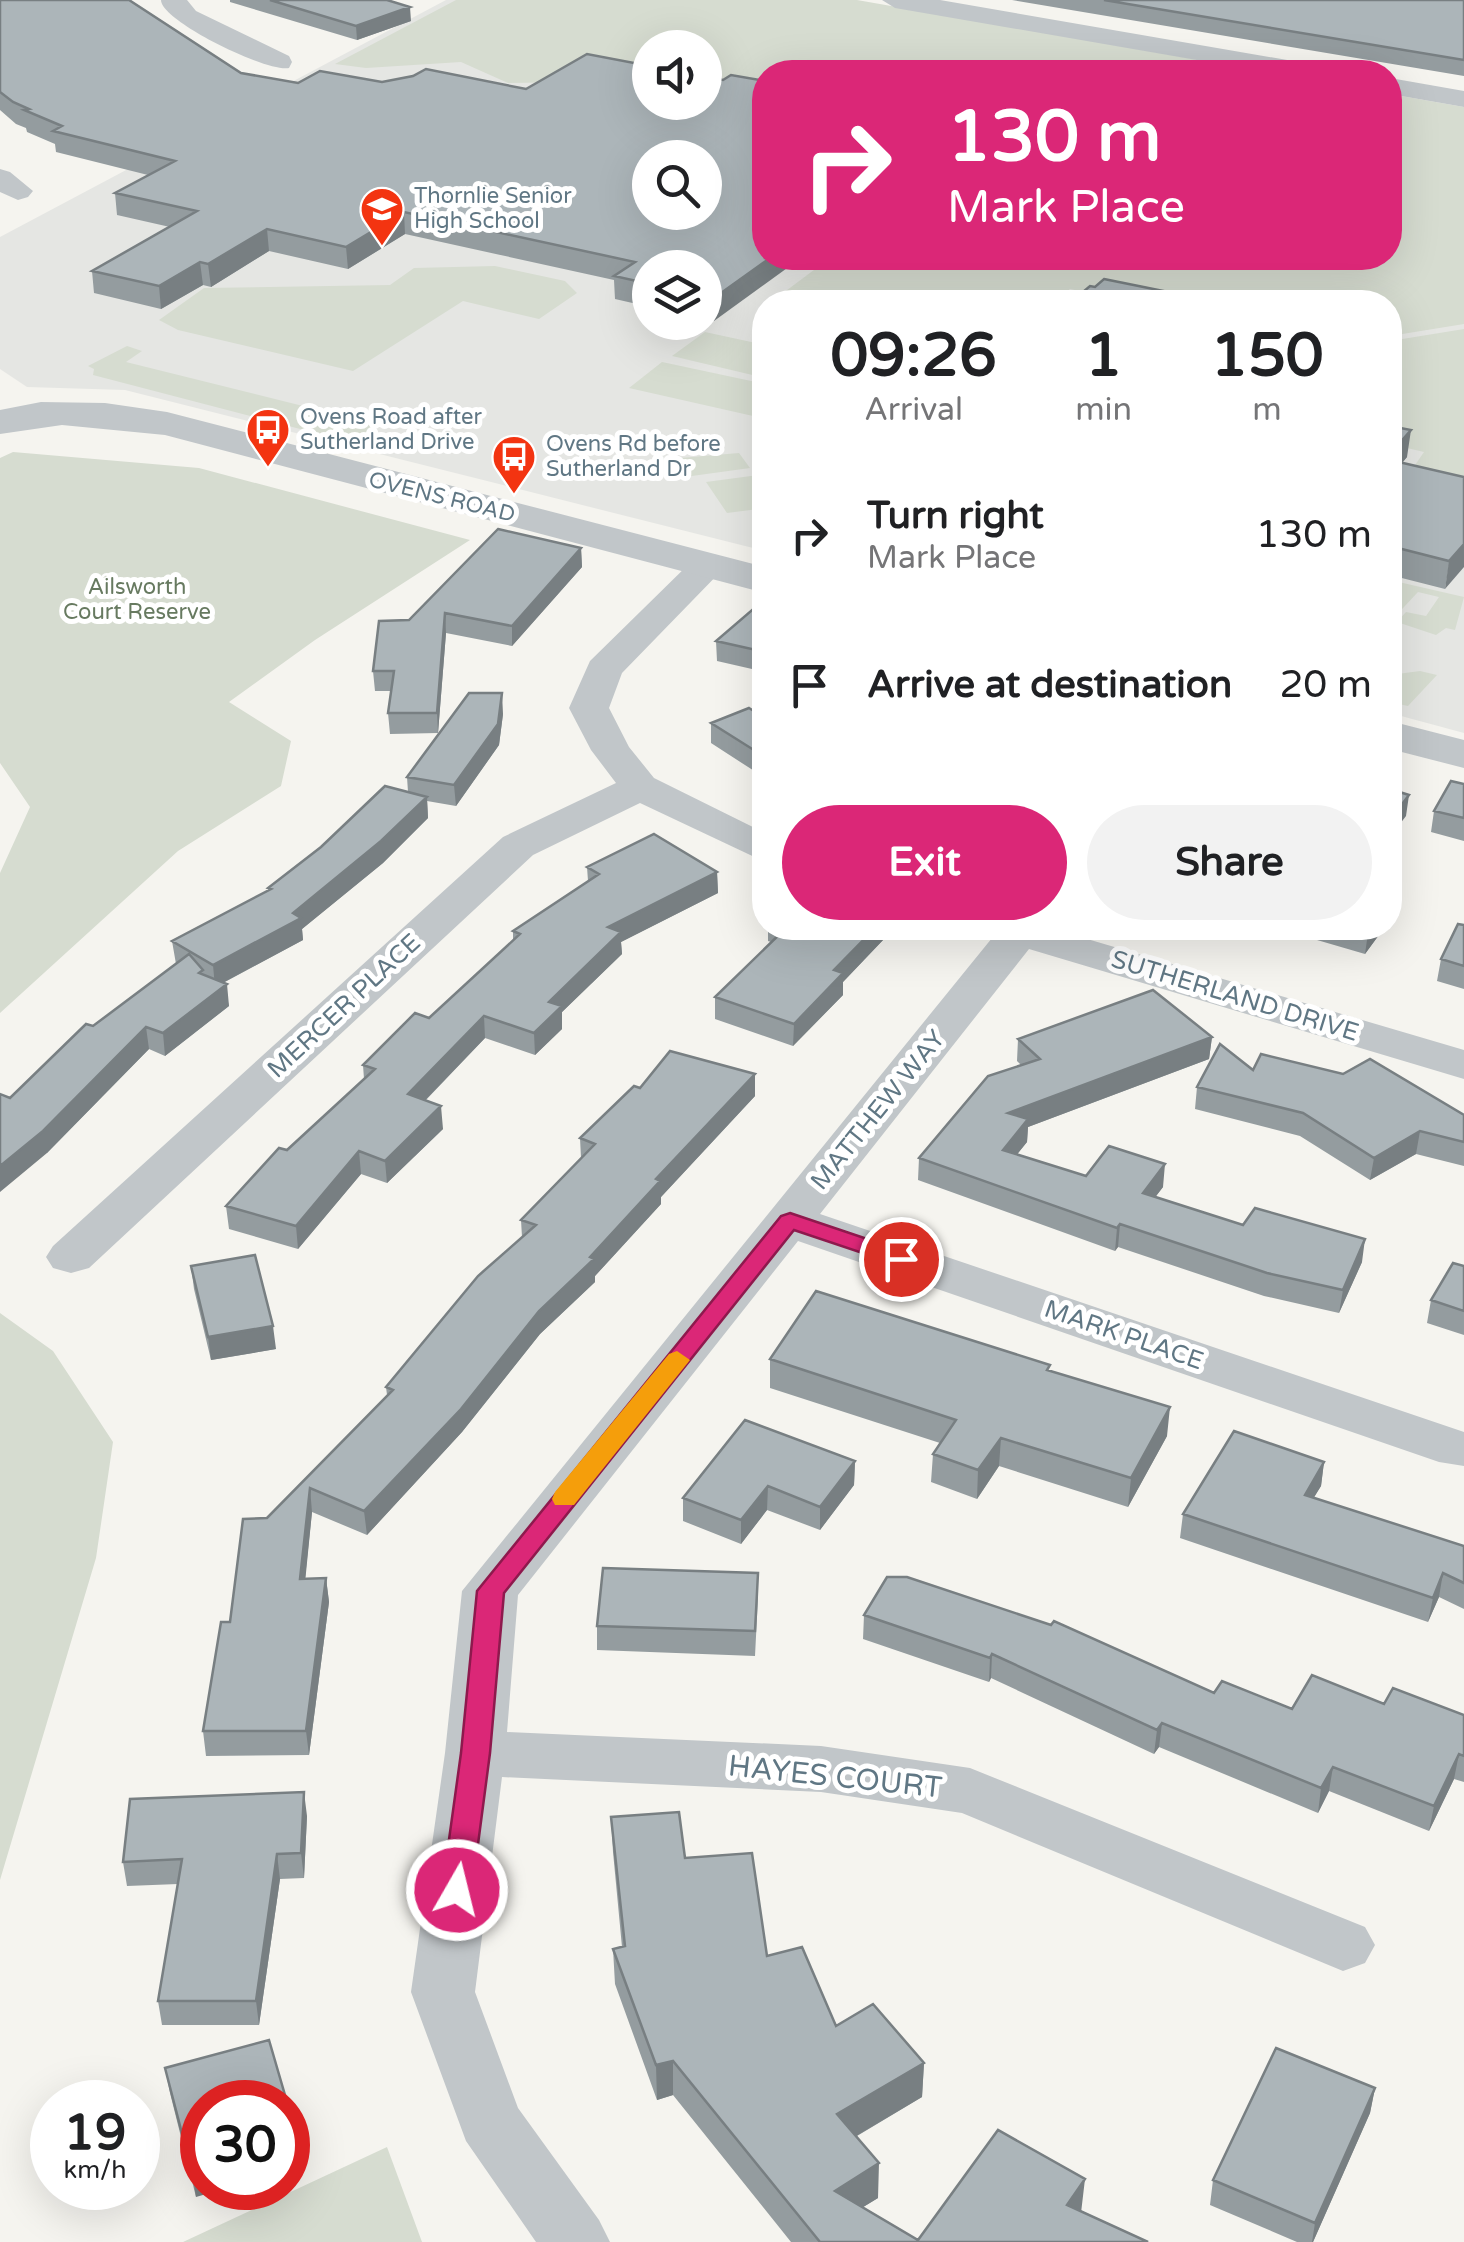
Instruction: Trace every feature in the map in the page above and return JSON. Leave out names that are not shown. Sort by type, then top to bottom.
[{"type":"street","points":[[174,0],[174,6],[187,17],[278,62]]},
{"type":"street","points":[[894,0],[1241,60]]},
{"type":"street","points":[[1402,88],[1464,99]]},
{"type":"street","name":"OVENS ROAD","points":[[0,422],[55,413],[110,415],[167,424],[752,577]]},
{"type":"street","points":[[708,566],[604,669],[589,708],[611,750],[640,787],[752,843]]},
{"type":"street","points":[[1402,739],[1464,754]]},
{"type":"street","name":"MERCER PLACE","points":[[72,1257],[518,846],[640,787]]},
{"type":"street","name":"MATTHEW WAY","points":[[575,2242],[490,2121],[443,1992],[476,1753],[490,1591],[790,1221],[1005,940]]},
{"type":"street","name":"SUTHERLAND DRIVE","points":[[1046,940],[1464,1065]]},
{"type":"street","name":"MARK PLACE","points":[[790,1221],[1458,1449]]},
{"type":"street","name":"HAYES COURT","points":[[476,1753],[821,1769],[970,1791],[1344,1945]]},
{"type":"shaded area","name":"Thornlie Senior High School","points":[[446,0],[822,0],[774,60],[752,60],[752,270],[1402,270],[1402,234],[1464,113],[1464,733],[1402,716],[1402,290],[752,290],[752,548],[125,390],[27,387],[0,369],[0,237]]},
{"type":"green space","points":[[456,0],[857,0],[1200,60],[752,60],[752,96],[722,92],[722,30],[632,30],[632,81],[508,83],[461,62],[366,68],[335,64]]},
{"type":"green space","points":[[1402,96],[1464,107],[1464,324],[1402,334],[1402,290],[787,290],[814,270],[1402,270]]},
{"type":"green space","points":[[495,266],[565,281],[577,293],[539,319],[463,301],[353,371],[178,330],[159,320],[204,288],[390,285],[414,268]]},
{"type":"green space","points":[[1464,329],[1464,487],[1413,468],[1424,452],[1402,447],[1402,339]]},
{"type":"green space","points":[[722,336],[752,342],[752,375],[672,356],[694,340],[722,340]]},
{"type":"green space","points":[[127,346],[142,351],[126,362],[375,424],[354,443],[93,375],[94,369],[88,366]]},
{"type":"green space","points":[[662,362],[752,381],[752,416],[629,388]]},
{"type":"green space","name":"Ailsworth Court Reserve","points":[[13,452],[199,468],[470,540],[315,640],[229,702],[291,741],[281,786],[178,851],[0,1013],[0,873],[30,807],[0,763],[0,458]]},
{"type":"green space","points":[[739,453],[750,468],[670,479],[657,460]]},
{"type":"green space","points":[[752,476],[752,510],[727,513],[706,482]]},
{"type":"green space","points":[[1402,583],[1464,597],[1455,630],[1446,628],[1436,635],[1402,624],[1406,612],[1426,616],[1439,597],[1418,592],[1402,609]]},
{"type":"green space","points":[[1420,671],[1437,675],[1408,706],[1402,705],[1402,673]]},
{"type":"green space","points":[[0,1313],[53,1351],[113,1442],[96,1558],[0,1880]]},
{"type":"green space","points":[[387,2147],[422,2242],[183,2242],[252,2210],[310,2210],[310,2183]]},
{"type":"building","points":[[0,0],[129,0],[241,73],[298,83],[320,71],[382,82],[413,76],[426,69],[526,89],[587,54],[632,63],[632,120],[722,120],[722,80],[731,75],[752,79],[753,270],[722,292],[722,250],[632,250],[632,261],[404,212],[346,247],[267,229],[208,264],[200,262],[159,286],[92,271],[197,211],[115,193],[175,161],[53,131],[62,126],[24,110],[29,109],[0,92]]},
{"type":"building","points":[[270,0],[387,0],[410,7],[356,26]]},
{"type":"building","points":[[1104,0],[1464,0],[1464,60]]},
{"type":"building","points":[[632,264],[632,280],[614,276]]},
{"type":"building","points":[[1104,279],[1158,290],[1085,290]]},
{"type":"building","points":[[1402,463],[1464,477],[1464,544],[1449,561],[1402,549]]},
{"type":"building","points":[[498,529],[581,548],[512,626],[445,613],[437,713],[388,713],[394,671],[373,671],[379,621],[409,620]]},
{"type":"building","points":[[752,610],[752,649],[716,641]]},
{"type":"building","points":[[469,693],[502,693],[498,724],[454,785],[407,777]]},
{"type":"building","points":[[752,710],[752,749],[711,723]]},
{"type":"building","points":[[1451,781],[1464,784],[1464,818],[1434,811]]},
{"type":"building","points":[[385,786],[427,797],[381,841],[293,913],[301,918],[213,965],[172,941],[271,889],[268,888],[321,847]]},
{"type":"building","points":[[654,834],[717,872],[608,927],[621,932],[549,1002],[562,1006],[534,1033],[484,1016],[408,1094],[441,1106],[385,1161],[359,1151],[296,1226],[226,1206],[279,1148],[287,1150],[375,1069],[363,1065],[415,1013],[429,1018],[520,934],[513,931],[599,874],[587,867]]},
{"type":"building","points":[[1458,924],[1464,925],[1464,966],[1441,959]]},
{"type":"building","points":[[774,940],[863,940],[834,970],[843,973],[794,1024],[715,997]]},
{"type":"building","points":[[189,954],[203,970],[199,973],[227,984],[163,1033],[146,1027],[43,1131],[0,1166],[0,1094],[10,1098],[86,1024],[93,1026]]},
{"type":"building","points":[[1153,990],[1212,1037],[1008,1113],[1028,1119],[1003,1150],[1086,1176],[1109,1146],[1165,1164],[1143,1193],[1243,1225],[1255,1208],[1365,1239],[1343,1290],[1267,1273],[1120,1224],[1117,1228],[919,1158],[988,1076],[1040,1059],[1018,1039]]},
{"type":"building","points":[[1220,1044],[1253,1070],[1261,1054],[1343,1074],[1370,1059],[1464,1115],[1464,1142],[1420,1131],[1374,1158],[1303,1113],[1197,1087]]},
{"type":"building","points":[[670,1051],[755,1074],[656,1179],[660,1181],[590,1257],[594,1259],[539,1311],[461,1409],[364,1511],[310,1488],[300,1579],[326,1578],[306,1731],[203,1731],[221,1622],[230,1622],[243,1519],[267,1518],[393,1390],[386,1387],[478,1276],[536,1225],[521,1220],[595,1144],[580,1138],[634,1086],[640,1088]]},
{"type":"building","points":[[255,1255],[273,1326],[208,1337],[191,1266]]},
{"type":"building","points":[[1453,1263],[1464,1266],[1464,1311],[1431,1300]]},
{"type":"building","points":[[816,1291],[1050,1365],[1047,1370],[1170,1407],[1131,1478],[1001,1438],[978,1470],[933,1454],[956,1420],[770,1359]]},
{"type":"building","points":[[745,1420],[855,1461],[820,1507],[768,1486],[741,1520],[683,1498]]},
{"type":"building","points":[[1234,1431],[1324,1462],[1305,1495],[1464,1546],[1464,1583],[1443,1573],[1433,1598],[1183,1514]]},
{"type":"building","points":[[603,1568],[758,1573],[755,1631],[597,1626]]},
{"type":"building","points":[[887,1577],[907,1577],[1051,1625],[1054,1621],[1214,1693],[1222,1681],[1292,1709],[1312,1675],[1384,1704],[1393,1688],[1464,1715],[1464,1756],[1459,1754],[1434,1806],[1333,1767],[1321,1788],[1162,1723],[1157,1730],[992,1654],[990,1658],[864,1615]]},
{"type":"building","points":[[304,1792],[301,1853],[277,1854],[256,2001],[158,2001],[182,1859],[123,1862],[130,1799]]},
{"type":"building","points":[[679,1812],[685,1858],[752,1853],[767,1956],[802,1947],[836,2026],[873,2004],[924,2063],[837,2114],[879,2163],[835,2191],[918,2240],[998,2130],[1085,2179],[1067,2205],[1148,2242],[820,2242],[673,2061],[656,2065],[613,1949],[625,1946],[611,1817]]},
{"type":"building","points":[[269,2040],[281,2080],[180,2080],[180,2126],[165,2068]]},
{"type":"building","points":[[1276,2048],[1375,2088],[1315,2223],[1213,2180]]},
{"type":"slow traffic","points":[[565,1499],[677,1360]]},
{"type":"place","name":"Thornlie Senior High School","points":[[382,247]]},
{"type":"place","name":"Ovens Road after Sutherland Drive","points":[[268,468]]},
{"type":"place","name":"Ovens Rd before Sutherland Dr","points":[[514,495]]},
{"type":"route","points":[[457,1890],[476,1753],[490,1591],[790,1221],[901,1259]]}]
